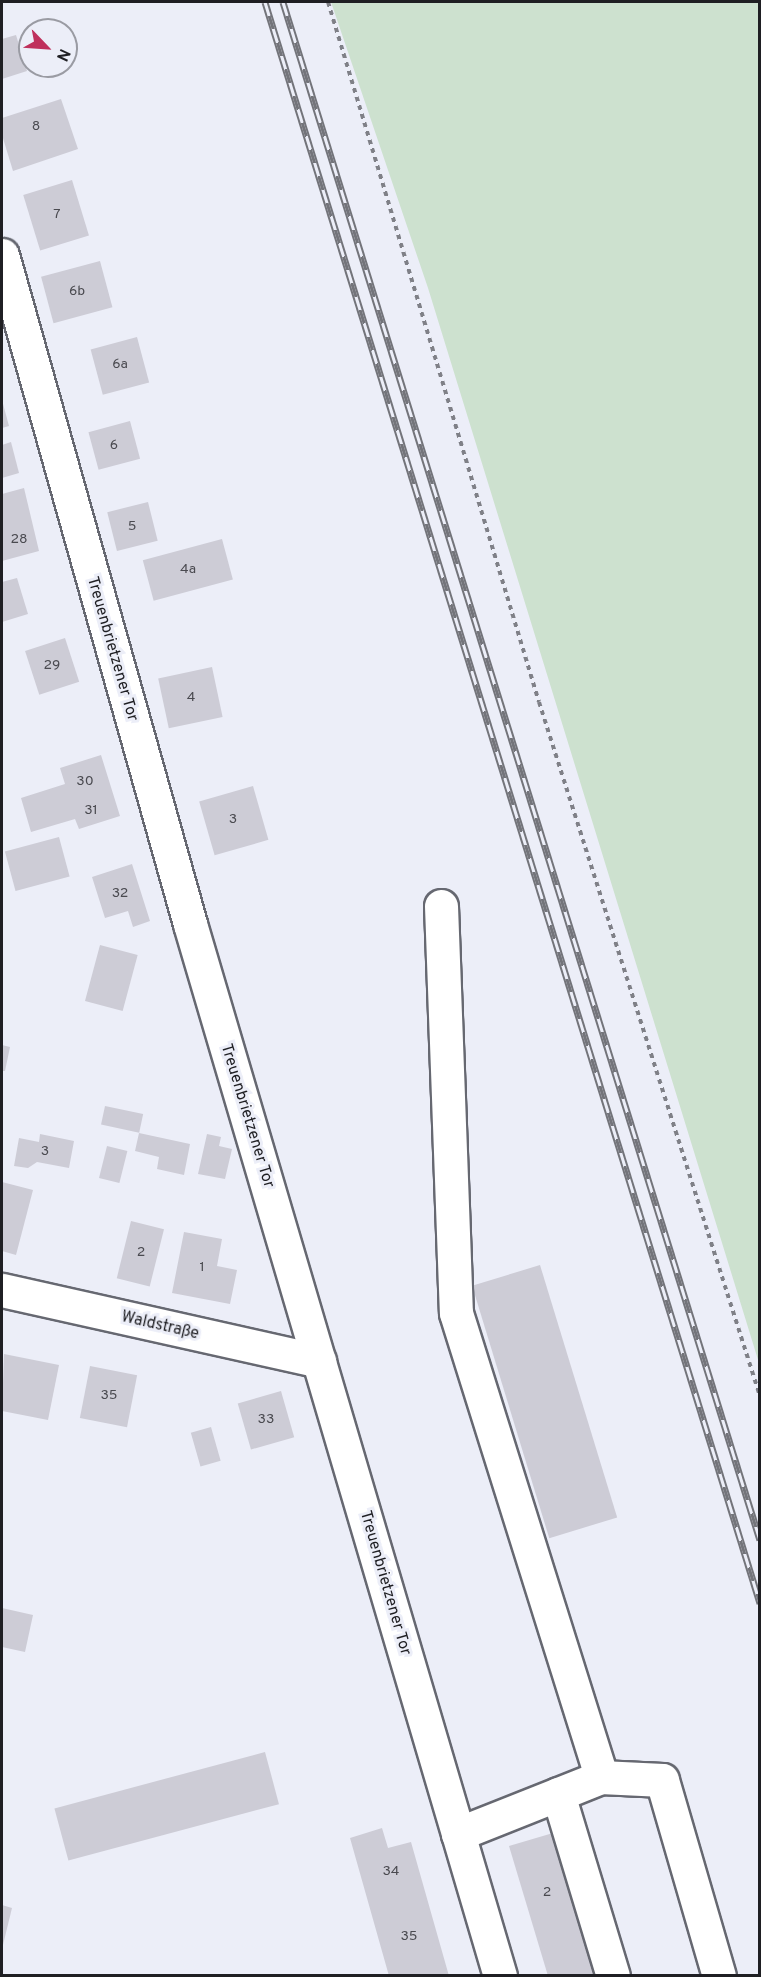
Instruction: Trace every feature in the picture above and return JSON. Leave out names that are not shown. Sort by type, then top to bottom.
[{"type":"street","name":"Treuenbrietzener Tor","points":[[2,255],[190,924],[500,1976]]},
{"type":"street","points":[[441,906],[456,1313],[601,1777]]},
{"type":"street","name":"Waldstraße","points":[[2,1290],[320,1361]]},
{"type":"street","points":[[458,1834],[601,1777],[662,1780],[719,1976]]},
{"type":"street","points":[[558,1794],[613,1976]]},
{"type":"path","points":[[328,2],[538,702],[759,1396]]},
{"type":"green space","points":[[331,2],[759,2],[759,1363],[428,288]]},
{"type":"building","points":[[16,35],[18,74],[2,79],[2,39]]},
{"type":"building","points":[[61,99],[78,149],[13,171],[2,135],[2,118]]},
{"type":"building","points":[[72,180],[89,235],[40,250],[23,195]]},
{"type":"building","points":[[100,261],[112,307],[54,323],[41,277]]},
{"type":"building","points":[[137,337],[149,382],[103,395],[91,349]]},
{"type":"building","points":[[2,400],[9,426],[2,428]]},
{"type":"building","points":[[130,421],[140,459],[99,470],[88,432]]},
{"type":"building","points":[[11,442],[19,473],[2,478],[2,445]]},
{"type":"building","points":[[24,488],[39,551],[2,561],[2,494]]},
{"type":"building","points":[[148,502],[158,541],[117,551],[107,512]]},
{"type":"building","points":[[222,539],[233,580],[154,601],[143,560]]},
{"type":"building","points":[[17,578],[28,614],[2,622],[2,582]]},
{"type":"building","points":[[65,638],[79,682],[39,695],[25,651]]},
{"type":"building","points":[[212,667],[223,717],[169,728],[158,678]]},
{"type":"building","points":[[101,755],[120,816],[79,829],[75,819],[31,832],[21,798],[65,784],[60,768]]},
{"type":"building","points":[[253,786],[268,840],[215,855],[199,801]]},
{"type":"building","points":[[59,837],[70,877],[16,891],[5,851]]},
{"type":"building","points":[[132,864],[150,921],[133,927],[128,911],[105,918],[92,877]]},
{"type":"building","points":[[100,945],[138,955],[123,1011],[85,1001]]},
{"type":"building","points":[[2,1045],[10,1047],[5,1071],[2,1071]]},
{"type":"building","points":[[105,1106],[143,1114],[139,1133],[101,1125]]},
{"type":"building","points":[[139,1133],[190,1144],[184,1175],[157,1169],[159,1157],[135,1151]]},
{"type":"building","points":[[40,1134],[74,1141],[69,1168],[37,1162],[28,1168],[14,1166],[19,1138],[39,1142]]},
{"type":"building","points":[[207,1134],[221,1137],[219,1146],[232,1149],[225,1179],[198,1174]]},
{"type":"building","points":[[107,1146],[127,1151],[119,1183],[99,1178]]},
{"type":"building","points":[[2,1182],[33,1190],[16,1255],[2,1251]]},
{"type":"building","points":[[131,1221],[164,1229],[150,1286],[117,1278]]},
{"type":"building","points":[[184,1232],[222,1239],[217,1266],[237,1270],[230,1304],[172,1293]]},
{"type":"building","points":[[540,1265],[617,1517],[549,1538],[472,1286]]},
{"type":"building","points":[[4,1354],[59,1365],[48,1420],[2,1411]]},
{"type":"building","points":[[90,1366],[137,1375],[127,1427],[80,1418]]},
{"type":"building","points":[[281,1391],[294,1437],[251,1450],[238,1403]]},
{"type":"building","points":[[211,1427],[221,1461],[200,1466],[191,1433]]},
{"type":"building","points":[[2,1608],[33,1615],[25,1652],[2,1647]]},
{"type":"building","points":[[265,1752],[279,1804],[68,1861],[54,1808]]},
{"type":"building","points":[[382,1828],[388,1848],[411,1842],[449,1976],[389,1976],[350,1838]]},
{"type":"building","points":[[553,1833],[595,1976],[548,1976],[509,1846]]},
{"type":"building","points":[[2,1905],[12,1908],[2,1949]]},
{"type":"railway","points":[[265,2],[760,1603]]},
{"type":"railway","points":[[283,2],[760,1540]]}]
